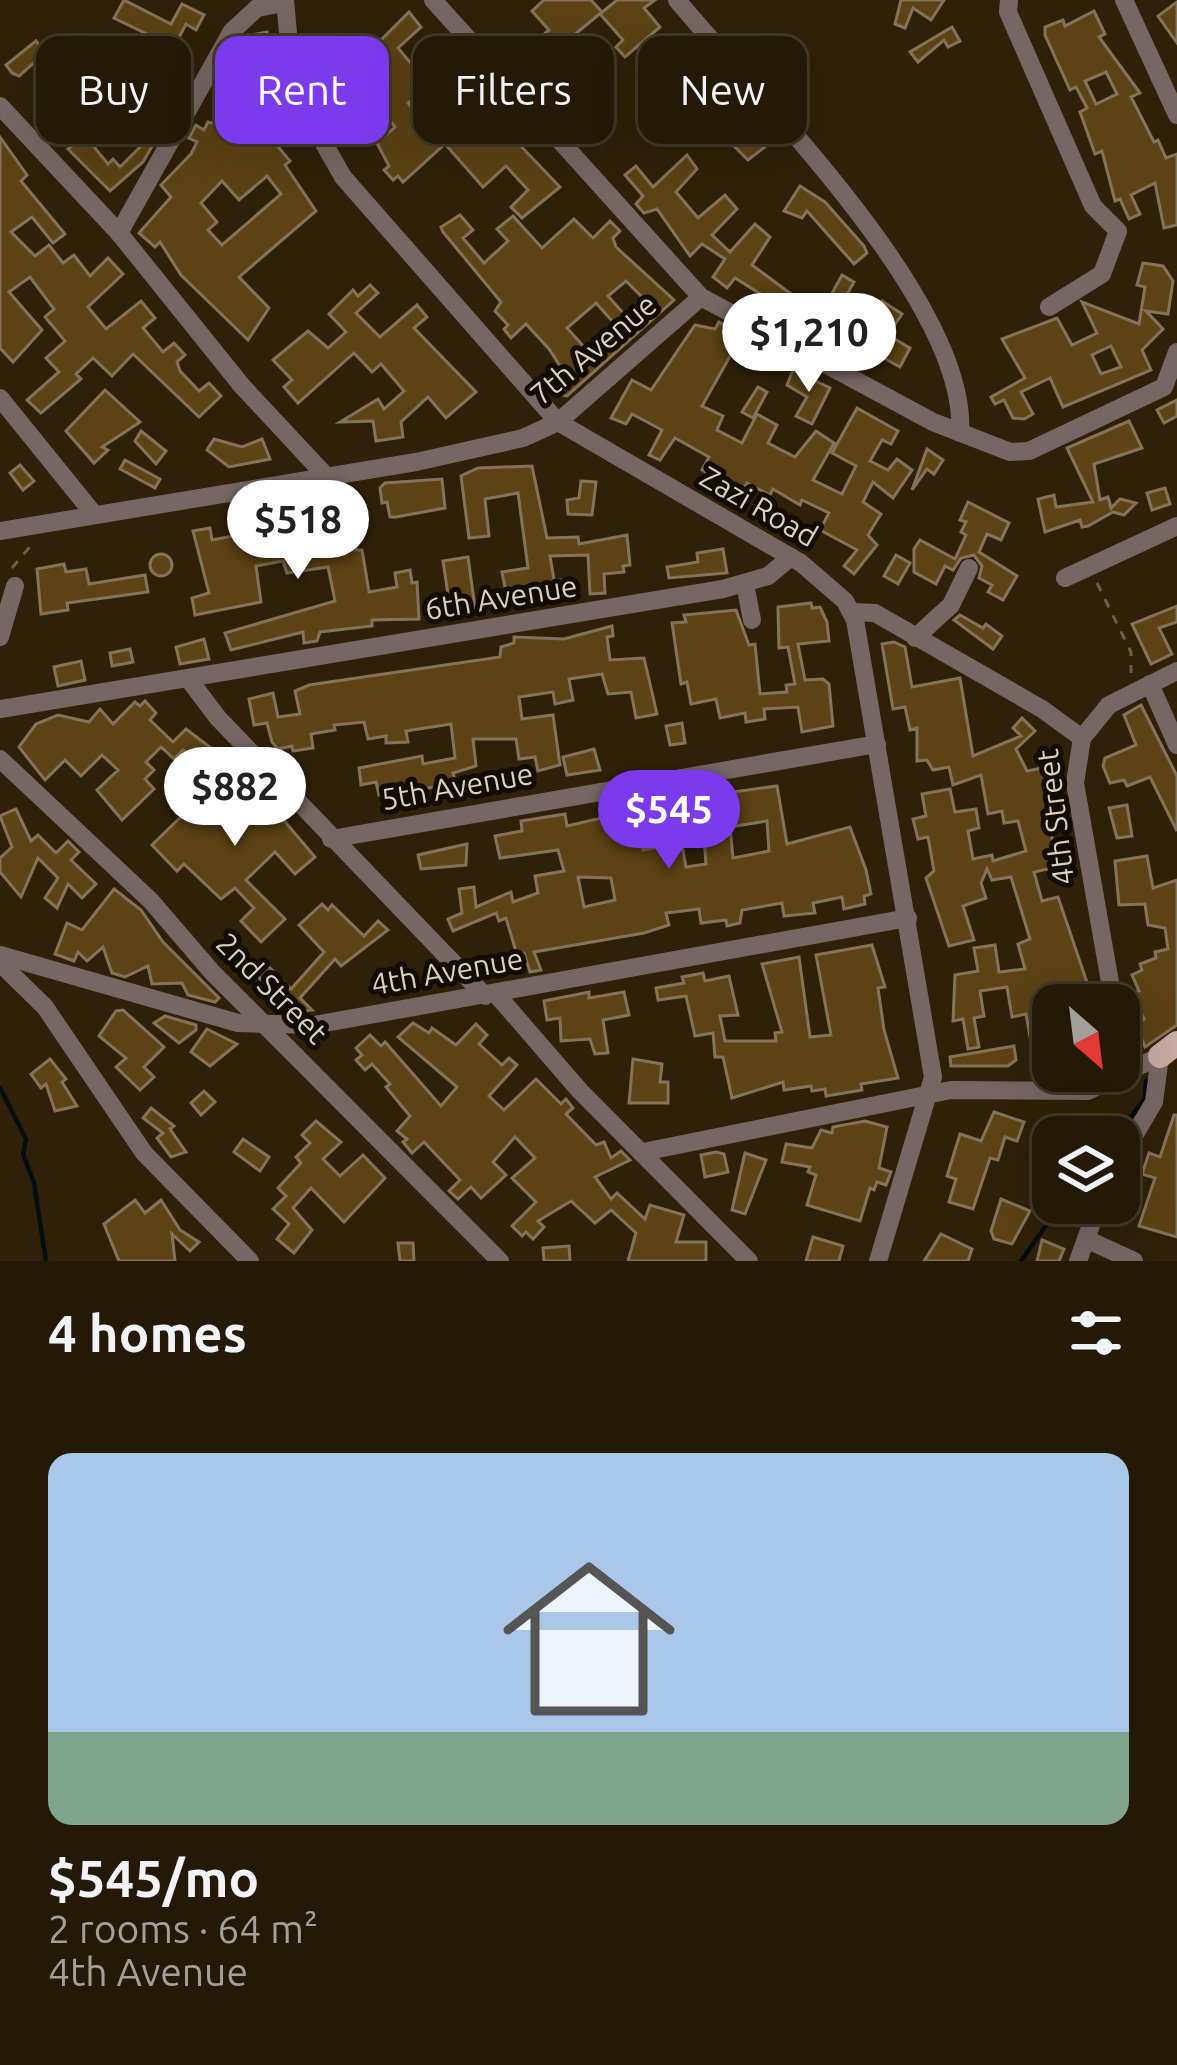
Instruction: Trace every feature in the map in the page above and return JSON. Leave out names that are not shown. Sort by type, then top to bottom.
[{"type":"street","points":[[433,0],[700,297],[960,434],[1010,452],[1029,451],[1164,387],[1177,352]]},
{"type":"street","points":[[677,0],[902,269],[954,386],[960,434]]},
{"type":"street","points":[[1009,0],[1008,12],[1094,206],[1118,231],[1102,274],[1049,307]]},
{"type":"street","points":[[1124,0],[1177,115]]},
{"type":"street","name":"Zazi Road","points":[[118,233],[232,31],[257,8],[284,2],[291,65],[314,124],[343,177],[559,422],[790,557],[832,587],[851,612]]},
{"type":"street","points":[[0,106],[118,233],[228,369],[325,475]]},
{"type":"street","name":"7th Avenue","points":[[0,531],[503,444],[559,422],[700,297]]},
{"type":"street","points":[[0,398],[93,513]]},
{"type":"street","points":[[1065,578],[1177,526]]},
{"type":"street","name":"6th Avenue","points":[[0,709],[190,681],[745,584],[781,569],[790,557]]},
{"type":"street","points":[[915,638],[951,605],[969,568]]},
{"type":"street","points":[[745,584],[752,620]]},
{"type":"street","points":[[0,637],[15,586]]},
{"type":"street","points":[[851,612],[930,1046],[931,1096],[878,1261]]},
{"type":"street","name":"4th Street","points":[[851,612],[874,613],[1042,709],[1082,738],[1075,783],[1110,984]]},
{"type":"street","points":[[1082,738],[1101,712],[1177,671]]},
{"type":"street","points":[[190,681],[332,838],[748,1261]]},
{"type":"street","points":[[1150,684],[1177,745]]},
{"type":"street","name":"5th Avenue","points":[[332,838],[877,743]]},
{"type":"street","name":"2nd Street","points":[[0,759],[151,901],[264,1024],[500,1261]]},
{"type":"street","name":"4th Avenue","points":[[0,959],[238,1023],[314,1025],[908,918]]},
{"type":"street","points":[[0,959],[45,1007],[143,1153],[250,1261]]},
{"type":"street","points":[[1140,1067],[1168,1049]]},
{"type":"street","points":[[1140,1126],[1154,1102],[1168,1049]]},
{"type":"street","points":[[643,1152],[950,1090],[1075,1092]]},
{"type":"street","points":[[1078,1261],[1092,1224]]},
{"type":"street","points":[[1086,1240],[1134,1261]]},
{"type":"path","points":[[15,586],[9,572],[32,546],[32,524]]},
{"type":"path","points":[[1089,567],[1133,657],[1129,693]]},
{"type":"building","points":[[124,0],[171,24],[182,4],[204,15],[196,30],[186,24],[180,36],[151,36],[114,18]]},
{"type":"building","points":[[544,0],[591,0],[602,12],[573,36],[542,36],[549,30],[532,11]]},
{"type":"building","points":[[617,0],[655,0],[644,8],[660,27],[650,36],[638,36],[638,46],[625,57],[616,47],[623,40],[600,14]]},
{"type":"building","points":[[901,0],[944,0],[931,20],[913,8],[905,28],[895,24]]},
{"type":"building","points":[[1177,2],[1177,43],[1158,16]]},
{"type":"building","points":[[1094,11],[1105,34],[1099,37],[1140,93],[1131,97],[1154,142],[1158,140],[1166,158],[1177,154],[1177,225],[1164,228],[1155,183],[1131,195],[1140,214],[1129,219],[1120,199],[1115,201],[1102,151],[1095,154],[1080,112],[1087,108],[1076,87],[1070,90],[1045,35],[1045,27],[1063,20],[1065,26]],"holes":[[[1106,72],[1117,94],[1096,104],[1085,81]]]},
{"type":"building","points":[[409,12],[421,27],[398,48],[413,66],[413,99],[408,103],[413,109],[413,144],[445,144],[403,182],[398,176],[393,180],[384,170],[389,166],[378,144],[389,144],[389,132],[395,127],[389,119],[389,36],[385,36]]},
{"type":"building","points":[[952,27],[960,41],[948,47],[944,40],[918,62],[910,52]]},
{"type":"building","points":[[36,41],[36,61],[19,76],[6,65]]},
{"type":"building","points":[[208,122],[215,124],[215,144],[276,144],[316,211],[239,277],[269,308],[248,340],[181,275],[160,242],[155,247],[139,233],[171,197],[161,185],[191,154],[197,142],[191,139],[196,125],[204,130]],"holes":[[[267,176],[281,194],[222,245],[208,230],[217,222],[201,203],[222,181],[239,200]]]},
{"type":"building","points":[[0,137],[27,175],[21,181],[65,234],[53,243],[32,217],[11,232],[35,256],[49,245],[63,263],[74,255],[90,276],[108,258],[123,274],[88,307],[106,329],[141,301],[155,318],[143,328],[163,352],[174,343],[185,355],[177,362],[180,371],[199,391],[209,383],[221,396],[199,417],[133,354],[112,376],[93,358],[76,374],[81,379],[41,413],[27,400],[59,372],[46,358],[65,341],[45,317],[54,309],[30,277],[9,292],[42,330],[13,362],[0,348]]},
{"type":"building","points":[[92,144],[108,164],[113,159],[120,167],[140,147],[137,144],[153,144],[143,162],[110,191],[68,149]]},
{"type":"building","points":[[445,144],[519,144],[560,187],[522,218],[511,207],[528,190],[506,166],[483,187]]},
{"type":"building","points":[[732,144],[769,144],[748,160]]},
{"type":"building","points":[[687,155],[697,169],[676,192],[698,218],[725,195],[737,209],[712,235],[730,252],[755,224],[770,237],[752,265],[791,294],[783,308],[735,278],[727,288],[713,277],[725,259],[702,244],[690,256],[657,209],[644,213],[636,204],[643,196],[625,175],[636,166],[653,187]]},
{"type":"building","points":[[800,186],[825,202],[864,246],[867,253],[854,264],[807,211],[802,218],[784,211]]},
{"type":"building","points":[[460,215],[473,230],[463,238],[484,263],[508,241],[497,229],[513,216],[542,248],[574,219],[593,238],[610,221],[620,231],[613,238],[616,247],[674,300],[567,396],[561,395],[551,378],[562,369],[549,349],[526,324],[511,338],[504,329],[508,325],[495,311],[501,302],[441,227]],"holes":[[[626,281],[643,298],[625,315],[608,296]],[[596,303],[614,323],[585,348],[567,328]]]},
{"type":"building","points":[[1143,263],[1163,266],[1173,281],[1168,314],[1146,311],[1163,329],[1142,350],[1151,370],[1063,407],[1050,378],[1021,392],[1033,414],[1024,419],[1013,418],[1004,400],[995,404],[991,397],[1025,378],[1002,339],[1057,318],[1072,345],[1097,333],[1082,302],[1139,324],[1145,287],[1137,285]],"holes":[[[1111,346],[1121,367],[1101,374],[1092,355]]]},
{"type":"building","points":[[842,275],[854,282],[833,319],[821,313]]},
{"type":"building","points":[[370,285],[378,293],[356,313],[380,337],[417,305],[427,317],[414,328],[476,392],[446,418],[428,397],[401,422],[403,437],[376,441],[373,421],[340,422],[378,399],[384,409],[404,391],[381,364],[372,372],[354,353],[298,403],[284,387],[292,380],[273,360],[308,331],[328,348],[346,332],[329,314],[353,290],[358,296]]},
{"type":"building","points":[[882,301],[902,314],[887,336],[868,323]]},
{"type":"building","points":[[719,322],[741,337],[702,406],[723,416],[717,430],[742,443],[757,414],[777,425],[768,443],[795,457],[816,431],[834,443],[813,480],[842,494],[856,466],[832,453],[857,408],[898,431],[891,444],[882,440],[870,461],[888,470],[897,459],[912,470],[893,498],[873,482],[863,502],[881,514],[868,535],[877,545],[854,574],[844,566],[857,550],[820,530],[829,513],[802,500],[800,505],[773,489],[770,495],[747,483],[743,490],[712,476],[702,470],[709,457],[675,438],[660,460],[649,455],[662,430],[632,414],[626,424],[611,418],[632,380],[651,390],[695,325],[715,329]]},
{"type":"building","points":[[893,338],[910,348],[900,367],[882,357]]},
{"type":"building","points":[[793,370],[830,388],[812,424],[796,416],[807,397],[787,385]]},
{"type":"building","points":[[758,387],[767,392],[753,418],[742,412]]},
{"type":"building","points":[[105,390],[140,422],[102,447],[108,450],[94,463],[66,431]]},
{"type":"building","points":[[1177,400],[1177,416],[1164,423],[1157,410]]},
{"type":"building","points":[[1129,421],[1142,448],[1094,464],[1100,500],[1108,497],[1111,508],[1120,499],[1136,503],[1124,515],[1113,512],[1088,526],[1082,527],[1080,520],[1045,532],[1038,499],[1054,495],[1056,507],[1093,502],[1067,448]]},
{"type":"building","points":[[141,431],[166,451],[156,464],[135,441]]},
{"type":"building","points":[[214,439],[242,447],[262,439],[270,459],[229,467],[207,450]]},
{"type":"building","points":[[927,449],[943,460],[934,474],[927,469],[912,490]]},
{"type":"building","points":[[125,460],[160,479],[155,488],[120,469]]},
{"type":"building","points":[[20,465],[34,481],[23,490],[10,473]]},
{"type":"building","points":[[532,466],[547,538],[578,537],[579,544],[627,535],[630,565],[623,566],[624,572],[604,574],[605,593],[590,594],[588,555],[550,556],[554,580],[567,580],[567,595],[541,598],[540,591],[507,597],[502,572],[528,568],[518,493],[485,499],[489,536],[469,538],[461,476],[478,468]]},
{"type":"building","points":[[442,479],[445,508],[390,517],[387,502],[382,503],[380,488],[385,483]]},
{"type":"building","points":[[581,481],[596,482],[592,515],[568,514],[567,500],[579,498]]},
{"type":"building","points":[[1165,488],[1170,504],[1152,510],[1147,493]]},
{"type":"building","points":[[968,502],[1009,523],[1001,540],[987,534],[979,552],[1017,576],[1003,600],[988,592],[992,585],[979,578],[982,566],[974,555],[961,558],[953,570],[945,566],[936,584],[914,572],[914,549],[920,540],[955,559],[966,535],[961,532],[966,522],[960,520]]},
{"type":"building","points":[[325,516],[327,535],[353,533],[356,550],[362,550],[369,592],[397,587],[395,573],[410,570],[412,583],[417,582],[419,619],[372,620],[372,626],[320,632],[317,641],[304,643],[303,632],[231,650],[225,633],[335,601],[328,567],[287,573],[283,561],[256,566],[261,602],[195,615],[192,598],[209,593],[193,531],[210,528],[212,540],[249,533],[251,542],[272,536],[270,526]]},
{"type":"building","points":[[723,549],[727,573],[669,578],[667,567],[698,562],[697,553]]},
{"type":"building","points":[[161,554],[172,565],[161,576],[150,565]]},
{"type":"building","points":[[896,555],[910,563],[898,584],[884,576]]},
{"type":"building","points":[[468,557],[475,608],[451,615],[443,561]]},
{"type":"building","points":[[64,564],[66,572],[86,569],[89,584],[145,575],[148,592],[67,603],[68,610],[41,614],[37,569]]},
{"type":"building","points":[[811,603],[812,608],[820,607],[829,641],[798,644],[805,680],[823,679],[829,684],[833,726],[802,732],[798,707],[764,709],[765,719],[746,722],[745,713],[720,718],[716,699],[691,704],[687,682],[681,684],[672,623],[686,622],[684,615],[736,610],[749,645],[755,644],[760,694],[787,692],[786,685],[795,684],[788,647],[779,648],[778,607]]},
{"type":"building","points":[[1177,606],[1177,622],[1159,628],[1172,654],[1151,664],[1132,624]]},
{"type":"building","points":[[960,615],[1002,636],[993,649],[954,620]]},
{"type":"building","points":[[612,626],[613,636],[607,637],[610,660],[644,658],[657,714],[636,718],[631,692],[608,694],[602,674],[569,679],[573,700],[555,704],[553,692],[519,697],[522,719],[553,715],[560,765],[538,771],[535,757],[519,759],[516,739],[473,739],[476,766],[453,773],[456,784],[379,795],[376,782],[361,785],[359,768],[422,756],[423,764],[455,758],[451,724],[406,731],[408,742],[386,743],[386,736],[368,739],[364,722],[334,725],[335,730],[311,734],[313,748],[293,751],[292,746],[278,749],[267,723],[254,725],[249,699],[273,693],[278,717],[300,714],[295,691],[309,685],[500,657],[501,647],[514,643],[514,637],[564,639]]},
{"type":"building","points":[[204,639],[209,659],[180,664],[176,647]]},
{"type":"building","points":[[882,644],[905,647],[912,687],[960,678],[973,756],[1021,736],[1013,728],[1022,718],[1035,731],[1016,749],[1027,771],[1042,768],[1053,815],[1045,816],[1061,866],[1034,872],[1042,901],[1058,897],[1088,984],[1032,984],[1032,1037],[1026,1014],[1012,1017],[1007,987],[980,991],[984,1016],[974,1018],[979,1047],[968,1049],[963,1019],[953,1021],[955,975],[978,971],[974,948],[995,945],[999,972],[1025,969],[1018,944],[1030,939],[1011,877],[992,880],[987,869],[981,883],[986,898],[963,906],[974,940],[949,946],[926,878],[934,871],[928,837],[918,839],[913,819],[926,816],[922,794],[950,789],[955,812],[976,809],[979,828],[968,831],[973,859],[992,855],[993,861],[1026,851],[1018,821],[1004,823],[1002,811],[988,814],[981,775],[953,785],[949,767],[933,770],[927,760],[917,761],[917,728],[910,730],[905,707],[893,709]]},
{"type":"building","points":[[130,649],[133,662],[112,666],[110,653]]},
{"type":"building","points":[[81,661],[85,680],[58,686],[54,667]]},
{"type":"building","points":[[145,701],[156,713],[150,720],[173,742],[186,729],[224,758],[194,791],[183,782],[198,763],[183,750],[174,759],[161,747],[146,762],[154,770],[145,779],[154,789],[122,820],[97,790],[118,770],[102,755],[81,776],[65,760],[45,780],[19,747],[36,724],[58,715],[89,722],[100,709],[113,724],[135,702],[140,706]]},
{"type":"building","points":[[1141,705],[1177,776],[1177,831],[1150,777],[1127,786],[1124,780],[1110,783],[1103,766],[1105,758],[1136,745],[1124,715]]},
{"type":"building","points":[[682,723],[685,743],[670,745],[666,726]]},
{"type":"building","points":[[594,749],[600,770],[567,775],[563,757]]},
{"type":"building","points":[[248,778],[315,857],[295,874],[275,852],[246,880],[285,919],[261,942],[241,921],[254,908],[235,888],[221,899],[184,864],[177,871],[152,845],[196,802],[204,810],[213,807]]},
{"type":"building","points":[[712,786],[718,794],[777,786],[787,844],[850,827],[871,894],[864,896],[865,904],[844,909],[842,897],[813,903],[815,913],[784,916],[782,903],[742,910],[740,923],[727,926],[726,920],[701,923],[699,909],[666,913],[669,925],[644,933],[534,952],[541,970],[530,972],[524,953],[517,955],[506,918],[499,921],[496,913],[453,931],[448,919],[462,913],[459,889],[474,887],[476,907],[511,892],[513,902],[538,893],[535,876],[564,871],[558,850],[500,858],[495,836],[522,831],[521,821],[565,814],[567,826],[636,810],[643,850],[665,846],[663,807],[681,803],[679,793]],"holes":[[[767,821],[769,851],[733,858],[730,827]],[[704,837],[706,864],[686,867],[681,839]],[[578,877],[611,878],[615,900],[584,907]]]},
{"type":"building","points":[[1127,805],[1132,836],[1117,838],[1109,808]]},
{"type":"building","points":[[16,809],[31,841],[38,835],[56,853],[68,841],[79,852],[71,860],[96,884],[82,898],[68,884],[57,908],[45,898],[58,878],[38,858],[21,897],[0,872],[0,858],[12,847],[0,816]]},
{"type":"building","points":[[467,844],[466,865],[421,869],[418,855]]},
{"type":"building","points":[[1147,856],[1153,888],[1177,880],[1177,1025],[1145,1047],[1140,1034],[1144,1019],[1140,984],[1132,975],[1142,970],[1140,964],[1156,958],[1155,952],[1168,949],[1165,928],[1148,925],[1145,904],[1119,905],[1115,861]]},
{"type":"building","points":[[114,889],[141,910],[163,942],[219,998],[215,1002],[188,995],[182,983],[152,984],[148,966],[125,977],[112,973],[103,947],[87,961],[78,952],[74,961],[55,954],[67,923],[82,930]]},
{"type":"building","points":[[322,904],[328,910],[332,905],[364,936],[378,921],[388,930],[341,966],[335,959],[300,998],[312,1010],[300,1011],[273,987],[269,991],[256,973],[266,964],[291,989],[324,952],[299,925]]},
{"type":"building","points":[[872,945],[885,987],[878,988],[884,1030],[898,1078],[861,1084],[862,1090],[826,1096],[825,1089],[812,1091],[811,1086],[784,1090],[783,1082],[732,1098],[723,1057],[715,1057],[713,1033],[695,1036],[686,996],[658,1000],[656,988],[684,983],[682,977],[703,973],[705,981],[729,976],[738,1015],[720,1016],[725,1041],[776,1041],[775,1033],[782,1032],[762,964],[799,957],[810,1037],[831,1035],[816,955]]},
{"type":"building","points":[[589,992],[589,998],[624,992],[629,1015],[603,1020],[608,1053],[595,1054],[590,1039],[561,1041],[560,1018],[547,1020],[544,1001]]},
{"type":"building","points":[[123,1010],[164,1047],[144,1067],[154,1077],[140,1090],[116,1067],[126,1058],[99,1036],[116,1011]]},
{"type":"building","points":[[165,1016],[196,1025],[196,1030],[179,1043],[154,1023]]},
{"type":"building","points":[[413,1023],[429,1033],[432,1028],[456,1045],[476,1024],[487,1035],[479,1044],[502,1065],[509,1058],[517,1065],[489,1096],[504,1110],[536,1079],[561,1104],[566,1099],[573,1108],[566,1114],[596,1145],[604,1142],[611,1158],[621,1151],[630,1160],[595,1177],[611,1199],[617,1193],[645,1219],[650,1205],[684,1215],[676,1242],[706,1242],[706,1261],[628,1261],[636,1233],[611,1210],[595,1223],[571,1201],[538,1221],[544,1227],[533,1239],[526,1232],[522,1236],[512,1226],[536,1202],[512,1178],[535,1158],[515,1137],[493,1162],[506,1175],[481,1198],[471,1187],[458,1199],[449,1191],[460,1180],[424,1142],[412,1153],[403,1142],[407,1139],[397,1131],[410,1116],[386,1087],[390,1084],[372,1064],[365,1070],[356,1060],[362,1055],[356,1048],[370,1035],[381,1046],[385,1042],[441,1106],[457,1087],[398,1037]]},
{"type":"building","points":[[207,1029],[237,1044],[210,1066],[191,1052]]},
{"type":"building","points":[[1014,1046],[1016,1060],[1008,1066],[951,1066],[950,1057]]},
{"type":"building","points":[[50,1059],[66,1079],[62,1082],[77,1106],[55,1111],[46,1084],[41,1088],[31,1074]]},
{"type":"building","points":[[633,1059],[662,1064],[660,1082],[668,1082],[668,1103],[629,1103]]},
{"type":"building","points":[[204,1091],[215,1102],[201,1115],[191,1103]]},
{"type":"building","points":[[151,1108],[174,1126],[170,1129],[186,1152],[171,1157],[157,1138],[163,1133],[143,1118]]},
{"type":"building","points":[[994,1112],[1024,1122],[1017,1141],[1005,1137],[998,1160],[990,1158],[973,1209],[949,1202],[956,1179],[947,1176],[960,1134],[981,1141]]},
{"type":"building","points":[[1177,1115],[1177,1237],[1139,1226],[1155,1178],[1142,1174],[1149,1153],[1160,1157]]},
{"type":"building","points":[[316,1121],[341,1142],[323,1159],[340,1176],[363,1155],[385,1178],[344,1222],[311,1188],[293,1208],[312,1230],[294,1253],[277,1239],[289,1224],[273,1209],[286,1196],[278,1188],[301,1163],[296,1157],[310,1143],[302,1135]]},
{"type":"building","points":[[865,1121],[887,1127],[879,1168],[891,1172],[886,1185],[877,1182],[874,1190],[870,1188],[860,1221],[807,1205],[816,1175],[808,1172],[810,1167],[782,1162],[786,1144],[812,1148],[821,1130],[832,1133],[833,1127]]},
{"type":"building","points":[[243,1139],[269,1157],[260,1171],[234,1152]]},
{"type":"building","points":[[745,1153],[766,1160],[745,1214],[732,1210]]},
{"type":"building","points":[[724,1154],[728,1172],[705,1177],[701,1155]]},
{"type":"building","points":[[1001,1199],[1030,1211],[1012,1244],[994,1239],[991,1231]]},
{"type":"building","points":[[135,1200],[145,1213],[161,1200],[180,1230],[199,1242],[190,1251],[172,1234],[175,1261],[119,1261],[104,1224]]},
{"type":"building","points":[[941,1234],[972,1249],[968,1261],[924,1261]]},
{"type":"building","points":[[813,1237],[843,1246],[839,1261],[806,1261]]},
{"type":"building","points":[[1042,1240],[1064,1249],[1059,1261],[1037,1261]]},
{"type":"building","points":[[398,1243],[413,1243],[414,1261],[400,1261]]},
{"type":"building","points":[[569,1246],[570,1261],[544,1261],[543,1248]]},
{"type":"waterway","points":[[1132,1116],[1145,1099],[1146,1081]]},
{"type":"waterway","points":[[0,1088],[26,1139],[23,1154],[34,1183],[46,1261]]},
{"type":"waterway","points":[[1021,1261],[1047,1224]]}]
